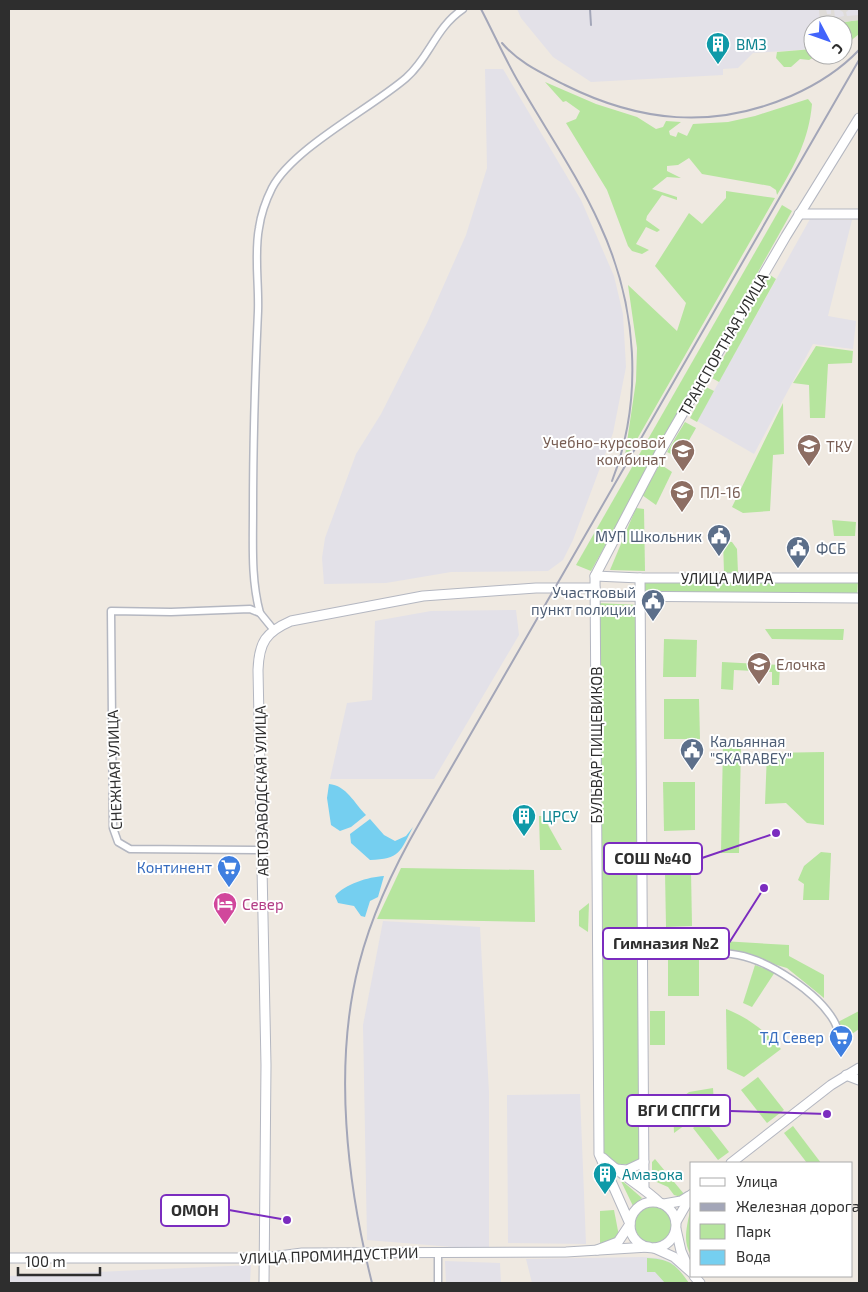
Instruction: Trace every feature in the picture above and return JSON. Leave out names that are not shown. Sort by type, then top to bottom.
[{"type":"main road","name":"ТРАНСПОРТНАЯ УЛИЦА","points":[[595,576],[659,454],[799,214],[859,118]]},
{"type":"main road","points":[[799,214],[859,214]]},
{"type":"main road","name":"УЛИЦА МИРА","points":[[595,576],[640,578],[859,578]]},
{"type":"main road","name":"БУЛЬВАР ПИЩЕВИКОВ","points":[[595,576],[599,1154],[635,1237],[651,1247],[674,1257],[690,1271]]},
{"type":"main road","points":[[640,578],[644,1188]]},
{"type":"main road","points":[[273,629],[291,621],[423,596],[542,587],[595,592]]},
{"type":"main road","name":"УЛИЦА МИРА","points":[[595,592],[641,597],[859,598]]},
{"type":"main road","name":"АВТОЗАВОДСКАЯ УЛИЦА","points":[[264,1283],[266,1065],[258,662],[259,654],[273,629]]},
{"type":"main road","points":[[732,1162],[846,1075],[859,1068]]},
{"type":"main road","points":[[846,1075],[859,1080]]},
{"type":"main road","points":[[599,1154],[614,1169],[627,1170],[644,1162]]},
{"type":"main road","name":"БУЛЬВАР ПИЩЕВИКОВ","points":[[614,1169],[644,1188],[672,1212],[681,1251],[690,1269]]},
{"type":"main road","points":[[597,1250],[618,1242],[640,1206],[653,1202],[681,1201],[690,1195]]},
{"type":"main road","points":[[651,1247],[666,1244],[674,1233],[676,1224],[690,1198]]},
{"type":"main road","name":"УЛИЦА ПРОМИНДУСТРИИ","points":[[9,1258],[264,1258],[302,1253],[438,1253],[651,1247]]},
{"type":"street","points":[[273,629],[260,613],[254,577],[252,418],[258,309],[258,240],[261,218],[274,186],[287,168],[311,148],[405,79],[423,59],[438,31],[463,9]]},
{"type":"street","name":"СНЕЖНАЯ УЛИЦА","points":[[260,613],[250,609],[236,608],[170,612],[111,611],[113,828],[118,842],[130,850],[263,850]]},
{"type":"street","points":[[643,952],[719,952],[740,955],[778,970],[809,993],[834,1021],[843,1046]]},
{"type":"street","points":[[438,1253],[438,1283]]},
{"type":"shaded area","points":[[517,9],[859,9],[859,20],[853,21],[853,15],[803,15],[803,50],[753,53],[738,68],[723,69],[723,75],[591,82],[553,57],[521,18]]},
{"type":"shaded area","points":[[819,9],[826,9],[827,14],[831,14],[831,9],[834,9],[835,15],[819,15]]},
{"type":"shaded area","points":[[838,9],[850,9],[846,12],[847,15],[844,15],[843,12]]},
{"type":"shaded area","points":[[859,15],[859,20],[853,21],[853,16]]},
{"type":"shaded area","points":[[485,69],[503,69],[581,200],[614,276],[623,314],[626,367],[613,433],[573,540],[563,560],[548,571],[451,572],[386,583],[324,584],[322,558],[325,538],[356,454],[381,414],[427,323],[466,235],[487,168]]},
{"type":"shaded area","points":[[810,219],[852,220],[828,316],[856,321],[853,349],[813,344],[754,454],[697,421]]},
{"type":"shaded area","points":[[516,610],[519,635],[434,779],[330,779],[347,703],[372,700],[375,621],[431,611]]},
{"type":"shaded area","points":[[383,921],[480,927],[489,1092],[489,1250],[367,1240],[363,1025]]},
{"type":"shaded area","points":[[580,1094],[586,1244],[508,1243],[507,1095]]},
{"type":"shaded area","points":[[659,1258],[675,1264],[689,1283],[532,1283],[526,1259]]},
{"type":"shaded area","points":[[445,1261],[500,1263],[501,1283],[446,1283]]},
{"type":"shaded area","points":[[251,1265],[250,1283],[9,1283],[9,1276]]},
{"type":"green space","points":[[859,20],[859,34],[853,39],[853,21]]},
{"type":"green space","points":[[803,50],[803,59],[800,59],[791,67],[784,67],[776,58],[777,52]]},
{"type":"green space","points":[[545,82],[596,104],[637,117],[656,129],[663,127],[666,121],[681,122],[669,131],[670,135],[676,137],[678,132],[687,136],[693,124],[728,122],[755,116],[808,99],[812,104],[808,129],[800,151],[777,195],[776,190],[770,186],[702,174],[689,158],[678,165],[667,166],[667,171],[681,178],[667,177],[652,189],[677,197],[677,200],[662,195],[647,216],[646,220],[660,230],[657,232],[646,227],[636,244],[649,250],[642,254],[632,251],[628,246],[607,190],[566,123],[576,119],[580,111],[566,101],[563,102]]},
{"type":"green space","points":[[726,191],[775,198],[624,462],[636,381],[637,348],[628,285],[677,331],[686,303],[655,266],[689,213],[702,224],[726,198]]},
{"type":"green space","points":[[782,205],[792,211],[591,571],[576,565]]},
{"type":"green space","points":[[770,275],[776,279],[719,382],[712,378]]},
{"type":"green space","points":[[816,346],[853,351],[852,363],[828,364],[825,418],[810,418],[809,385],[793,383]]},
{"type":"green space","points":[[706,387],[714,391],[697,422],[690,418]]},
{"type":"green space","points":[[783,403],[784,454],[773,455],[770,511],[743,513],[732,507]]},
{"type":"green space","points":[[685,422],[696,428],[679,458],[667,452]]},
{"type":"green space","points":[[660,464],[672,472],[656,505],[642,495]]},
{"type":"green space","points":[[636,508],[644,509],[645,571],[610,570]]},
{"type":"green space","points":[[832,520],[856,522],[855,536],[834,536]]},
{"type":"green space","points":[[723,541],[732,542],[737,549],[738,573],[724,573]]},
{"type":"green space","points":[[644,580],[858,581],[857,595],[644,593]]},
{"type":"green space","points":[[597,603],[639,605],[641,1157],[635,1162],[624,1164],[612,1163],[603,1152]]},
{"type":"green space","points":[[765,629],[844,629],[843,640],[772,639]]},
{"type":"green space","points":[[664,639],[697,640],[696,677],[663,677]]},
{"type":"green space","points":[[722,662],[780,665],[779,685],[772,685],[772,672],[734,670],[733,690],[721,689]]},
{"type":"green space","points":[[664,699],[699,699],[700,739],[664,739]]},
{"type":"green space","points":[[723,743],[741,743],[739,853],[721,853]]},
{"type":"green space","points":[[824,752],[824,825],[807,823],[786,803],[765,804],[767,753]]},
{"type":"green space","points":[[663,782],[695,782],[695,830],[664,831]]},
{"type":"green space","points":[[539,816],[543,816],[562,850],[540,850]]},
{"type":"green space","points":[[821,852],[831,853],[829,900],[803,900],[804,884],[798,880],[804,866]]},
{"type":"green space","points":[[401,868],[534,870],[535,922],[377,919]]},
{"type":"green space","points":[[691,871],[692,926],[666,927],[665,872]]},
{"type":"green space","points":[[589,903],[588,932],[579,926],[579,911]]},
{"type":"green space","points":[[722,941],[789,945],[789,956],[824,975],[824,998],[787,968],[722,949]]},
{"type":"green space","points":[[668,957],[699,958],[699,996],[668,996]]},
{"type":"green space","points":[[755,965],[775,972],[752,1007],[743,1003]]},
{"type":"green space","points":[[726,1009],[756,1026],[781,1049],[744,1077],[727,1069]]},
{"type":"green space","points":[[650,1011],[665,1011],[665,1045],[650,1045]]},
{"type":"green space","points":[[859,1011],[859,1029],[845,1039],[838,1022]]},
{"type":"green space","points":[[758,1077],[784,1110],[767,1123],[741,1090]]},
{"type":"green space","points":[[713,1088],[714,1104],[674,1133],[673,1105],[689,1092]]},
{"type":"green space","points":[[704,1120],[729,1152],[718,1160],[693,1128]]},
{"type":"green space","points":[[793,1126],[820,1162],[806,1162],[784,1133]]},
{"type":"green space","points":[[655,1159],[684,1194],[681,1197],[674,1195],[668,1187],[652,1180],[652,1162]]},
{"type":"green space","points":[[620,1179],[642,1198],[633,1206]]},
{"type":"green space","points":[[654,1206],[667,1212],[673,1225],[667,1238],[654,1244],[641,1238],[635,1225],[641,1212]]},
{"type":"green space","points":[[614,1210],[619,1236],[612,1244],[600,1244],[600,1211]]},
{"type":"green space","points":[[690,1211],[690,1253],[686,1240]]},
{"type":"green space","points":[[647,1258],[662,1260],[672,1264],[689,1283],[665,1283],[655,1272],[647,1272]]},
{"type":"water","points":[[329,784],[345,791],[366,815],[351,827],[340,831],[331,825],[327,798]]},
{"type":"water","points":[[370,819],[384,835],[395,841],[406,836],[413,827],[402,848],[393,856],[370,860],[351,843],[350,834]]},
{"type":"water","points":[[384,876],[378,897],[370,901],[365,917],[361,916],[354,906],[338,903],[335,896],[345,888],[364,880]]},
{"type":"railway","points":[[481,9],[514,74],[572,171],[591,207],[600,225],[622,287],[632,352],[632,385],[629,417],[612,481]]},
{"type":"railway","points":[[590,9],[591,25]]},
{"type":"railway","points":[[502,43],[531,67],[593,97],[648,114],[676,117],[705,117],[733,114],[762,107],[791,96],[818,82],[844,64],[859,50]]},
{"type":"railway","points":[[372,1283],[363,1245],[350,1165],[345,1083],[351,1003],[364,945],[377,909],[401,856],[420,822],[859,60]]},
{"type":"place","name":"ВМЗ","points":[[718,65]]},
{"type":"place","name":"ТКУ","points":[[809,467]]},
{"type":"place","name":"Учебно-курсовой комбинат","points":[[683,472]]},
{"type":"place","name":"ПЛ-16","points":[[682,513]]},
{"type":"place","name":"МУП Школьник","points":[[719,557]]},
{"type":"place","name":"ФСБ","points":[[798,569]]},
{"type":"place","name":"Участковый пункт полиции","points":[[653,622]]},
{"type":"place","name":"Елочка","points":[[759,685]]},
{"type":"place","name":"Кальянная \"SKARABEY\"","points":[[692,771]]},
{"type":"place","name":"СОШ №40","points":[[776,833]]},
{"type":"place","name":"ЦРСУ","points":[[524,837]]},
{"type":"place","name":"Континент","points":[[229,888]]},
{"type":"place","name":"Гимназия №2","points":[[764,888]]},
{"type":"place","name":"Север","points":[[225,925]]},
{"type":"place","name":"ТД Север","points":[[841,1058]]},
{"type":"place","name":"ВГИ СПГГИ","points":[[827,1114]]},
{"type":"place","name":"Амазока","points":[[605,1195]]},
{"type":"place","name":"ОМОН","points":[[287,1220]]}]
